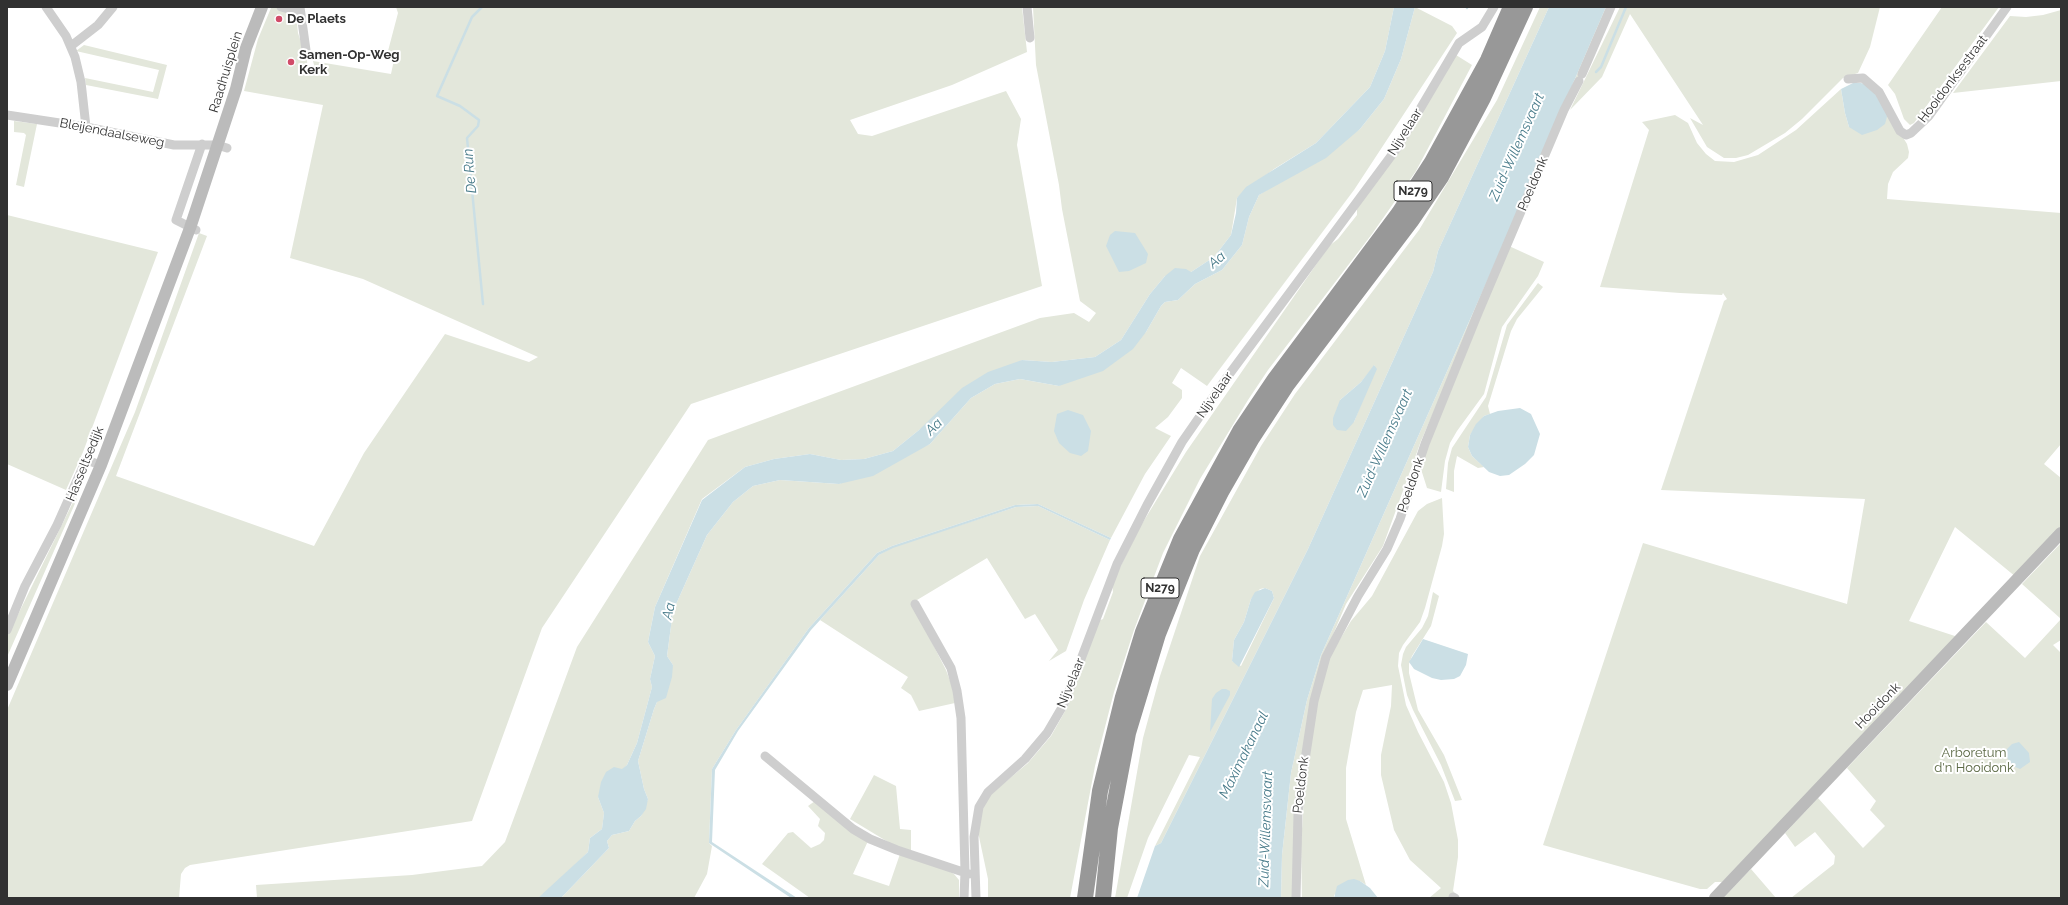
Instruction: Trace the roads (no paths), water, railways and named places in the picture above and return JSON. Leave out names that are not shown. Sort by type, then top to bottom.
[{"type":"highway","name":"N279","points":[[1085,898],[1100,791],[1121,704],[1144,632],[1181,539],[1244,424],[1275,379],[1399,213],[1432,162],[1488,60],[1511,7]]},
{"type":"highway","name":"N279","points":[[1103,898],[1106,861],[1121,766],[1134,713],[1158,634],[1192,549],[1221,492],[1252,438],[1286,386],[1411,221],[1441,177],[1484,98],[1525,7]]},
{"type":"main road","name":"Raadhuisplein","points":[[222,146],[246,48],[262,7]]},
{"type":"main road","name":"Hasseltsedijk","points":[[7,664],[94,463],[182,250],[193,229],[222,146]]},
{"type":"main road","name":"Hasseltsedijk","points":[[7,685],[94,463]]},
{"type":"main road","name":"Hooidonk","points":[[1715,898],[2061,533]]},
{"type":"street","points":[[46,7],[71,46],[81,82],[86,127]]},
{"type":"street","points":[[71,46],[98,24],[113,7]]},
{"type":"street","points":[[281,7],[299,9],[306,50]]},
{"type":"street","points":[[1027,7],[1030,38]]},
{"type":"street","name":"Nijvelaar","points":[[976,898],[974,837],[979,807],[988,792],[1025,759],[1047,733],[1064,704],[1117,564],[1147,505],[1182,442],[1225,380],[1397,148],[1458,43],[1482,27],[1494,7]]},
{"type":"street","name":"Poeldonk","points":[[1296,898],[1298,814],[1303,766],[1314,701],[1326,657],[1358,596],[1387,549],[1400,519],[1425,444],[1478,313],[1564,110],[1612,7]]},
{"type":"street","name":"Hooidonksestraat","points":[[1848,79],[1863,78],[1879,92],[1900,131],[1906,135],[1912,133],[1929,116],[2007,7]]},
{"type":"street","name":"Bleijendaalseweg","points":[[7,115],[86,127],[174,145],[202,144],[222,146]]},
{"type":"street","points":[[193,229],[176,220],[202,144]]},
{"type":"street","name":"Hasseltsedijk","points":[[7,630],[25,586],[57,525],[94,463]]},
{"type":"street","points":[[915,604],[951,668],[957,691],[961,718],[965,872],[964,898]]},
{"type":"street","points":[[764,756],[853,829],[870,839],[928,861],[965,872],[976,878]]},
{"type":"street","points":[[962,802],[979,807]]},
{"type":"water","name":"Aa","points":[[1394,7],[1415,7],[1401,59],[1384,99],[1360,129],[1326,158],[1259,195],[1249,217],[1242,245],[1222,270],[1195,284],[1178,300],[1165,302],[1133,349],[1103,371],[1059,386],[1020,379],[995,384],[971,398],[930,444],[873,476],[839,484],[780,480],[753,486],[733,502],[707,535],[673,611],[667,656],[673,665],[672,677],[666,698],[657,702],[654,709],[638,761],[644,789],[648,799],[646,809],[635,821],[629,831],[612,835],[607,841],[609,848],[561,898],[538,898],[588,852],[590,838],[602,829],[604,813],[598,797],[601,782],[606,772],[614,767],[622,769],[627,765],[637,743],[652,687],[650,679],[655,656],[648,642],[655,607],[702,500],[745,467],[774,459],[810,454],[841,460],[864,459],[893,451],[919,430],[962,388],[988,372],[1022,360],[1052,362],[1095,357],[1121,340],[1150,294],[1165,276],[1175,268],[1186,269],[1191,272],[1214,257],[1231,235],[1236,213],[1237,198],[1246,187],[1316,143],[1370,87],[1385,51]]},
{"type":"water","points":[[1549,7],[1606,7],[1508,234],[1321,655],[1307,700],[1291,773],[1282,855],[1281,898],[1137,898],[1155,846],[1161,843],[1308,549],[1433,272],[1438,251]]},
{"type":"water","points":[[1853,83],[1867,85],[1876,93],[1888,113],[1885,124],[1877,130],[1862,135],[1849,127],[1845,113],[1841,89]]},
{"type":"water","points":[[1115,231],[1135,233],[1148,254],[1146,263],[1129,271],[1119,272],[1106,246],[1110,235]]},
{"type":"water","points":[[1374,365],[1377,369],[1354,422],[1346,431],[1337,430],[1333,425],[1333,418],[1340,400],[1361,382]]},
{"type":"water","points":[[1520,408],[1531,414],[1540,434],[1534,455],[1525,464],[1509,475],[1500,476],[1489,472],[1472,456],[1468,447],[1470,435],[1476,424],[1484,416],[1498,411]]},
{"type":"water","points":[[1068,410],[1083,415],[1091,431],[1088,451],[1081,456],[1070,453],[1059,443],[1054,431],[1057,414]]},
{"type":"water","points":[[1038,504],[1111,538],[1110,540],[1038,506],[1016,507],[893,548],[879,555],[811,630],[738,731],[715,770],[712,842],[797,898],[791,898],[709,843],[712,769],[736,730],[809,628],[877,553],[892,546],[1015,505]]},
{"type":"water","points":[[1265,588],[1272,591],[1274,598],[1239,667],[1232,661],[1234,640],[1244,622],[1251,599],[1255,592]]},
{"type":"water","points":[[1423,639],[1468,654],[1466,665],[1460,676],[1454,679],[1441,680],[1432,678],[1414,669],[1409,662]]},
{"type":"water","points":[[1222,689],[1230,691],[1230,695],[1210,732],[1212,699],[1216,693]]},
{"type":"water","points":[[2019,742],[2029,753],[2030,762],[2020,769],[2013,766],[2006,756],[2007,749],[2012,744]]},
{"type":"water","points":[[1354,879],[1370,888],[1378,898],[1334,898],[1337,886],[1348,880]]},
{"type":"waterway","name":"De Run","points":[[482,7],[472,17],[437,96],[460,106],[479,120],[478,126],[467,138],[483,304]]},
{"type":"waterway","points":[[1596,72],[1601,67],[1626,7]]},
{"type":"place","name":"De Plaets","points":[[279,19]]},
{"type":"place","name":"Samen-Op-Weg Kerk","points":[[291,62]]},
{"type":"water label","name":"Zuid-Willemsvaart","points":[[1517,147]]},
{"type":"water label","name":"Zuid-Willemsvaart","points":[[1385,443]]},
{"type":"water label","name":"Máximakanaal","points":[[1244,755]]},
{"type":"water label","name":"Zuid-Willemsvaart","points":[[1266,829]]},
{"type":"park label","name":"Arboretum d'n Hooidonk","points":[[1974,760]]}]
